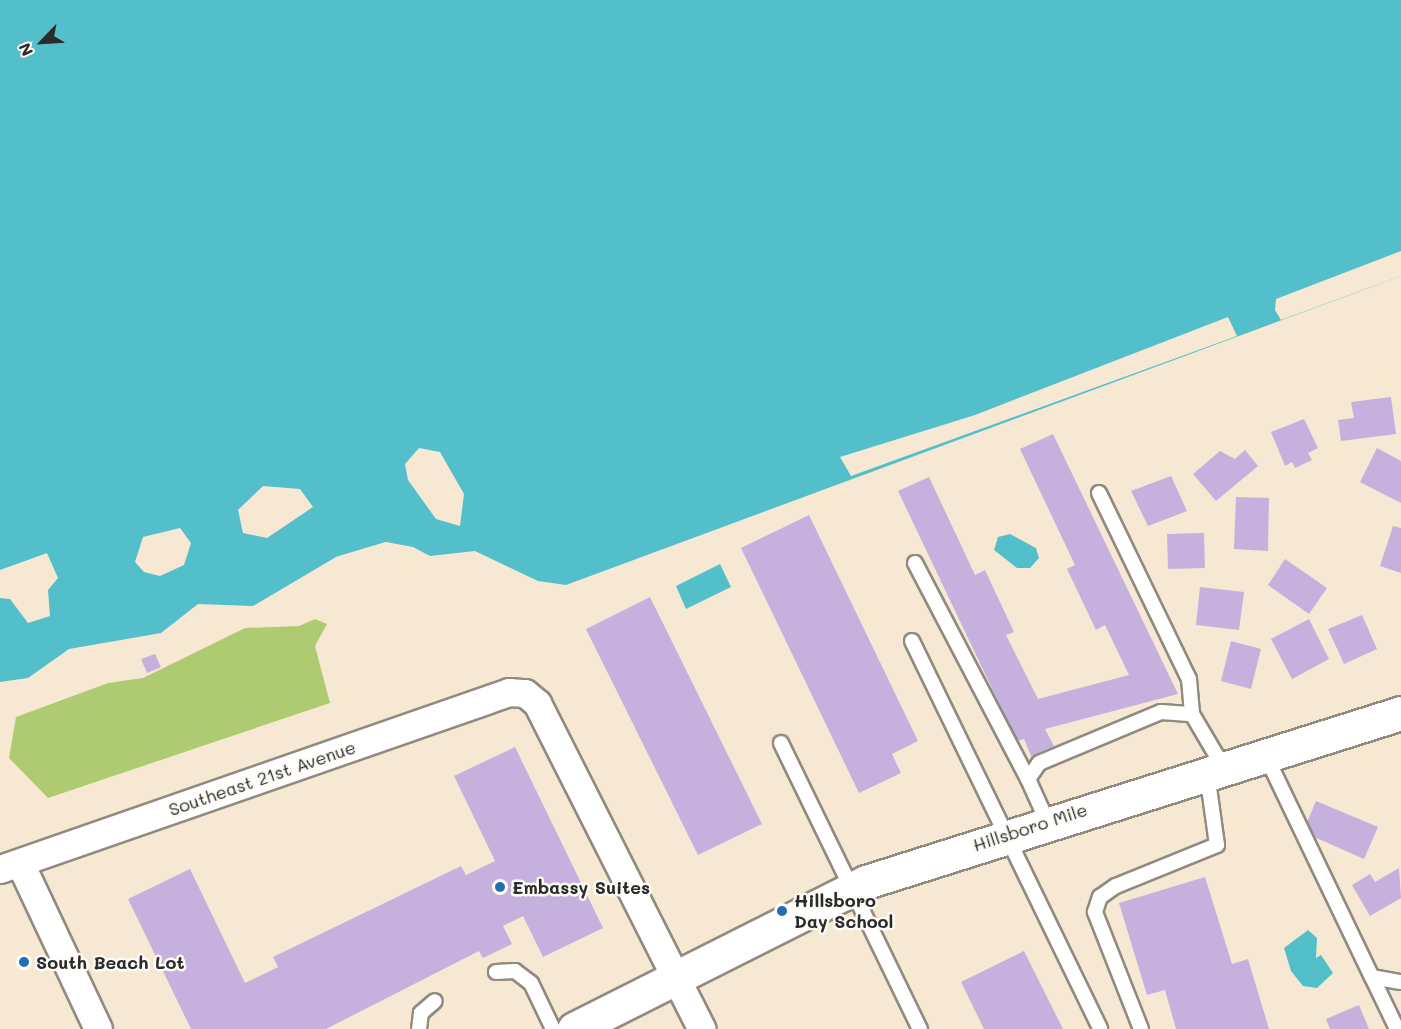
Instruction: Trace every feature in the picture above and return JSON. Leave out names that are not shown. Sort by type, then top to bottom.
[{"type":"main road","name":"Hillsboro Mile","points":[[574,1029],[851,890],[1047,821],[1264,752],[1401,713]]},
{"type":"street","name":"Southeast 21st Avenue","points":[[10,866],[509,692],[525,693],[537,703],[675,979]]},
{"type":"street","points":[[10,866],[98,1029]]},
{"type":"street","points":[[675,979],[702,1029]]},
{"type":"lane","points":[[1099,493],[1189,679],[1192,714],[1215,768],[1217,845],[1116,886],[1100,897],[1095,912],[1141,1029]]},
{"type":"lane","points":[[915,563],[1028,779],[1047,821]]},
{"type":"lane","points":[[912,641],[1100,1029]]},
{"type":"lane","points":[[1028,779],[1039,763],[1161,712],[1192,714]]},
{"type":"lane","points":[[781,743],[920,1029]]},
{"type":"lane","points":[[1264,752],[1397,1029]]},
{"type":"lane","points":[[495,972],[515,971],[531,983],[554,1029]]},
{"type":"lane","points":[[1372,977],[1401,982]]},
{"type":"lane","points":[[419,1029],[422,1013],[435,1001]]},
{"type":"green space","points":[[315,619],[327,624],[315,646],[330,703],[48,798],[9,758],[16,717],[108,683],[143,678],[245,628],[299,626]]},
{"type":"water","points":[[0,0],[1401,0],[1401,276],[566,585],[538,581],[475,551],[430,556],[386,542],[336,557],[253,606],[198,604],[161,633],[69,649],[28,678],[0,682]]},
{"type":"water","points":[[1010,534],[1036,548],[1039,558],[1030,568],[1017,568],[994,550],[998,537]]},
{"type":"water","points":[[720,564],[731,587],[686,609],[676,586]]},
{"type":"water","points":[[1308,930],[1317,938],[1316,958],[1321,955],[1333,973],[1317,988],[1303,986],[1291,971],[1284,948]]},
{"type":"pier","points":[[1401,251],[1401,276],[1281,320],[1275,310],[1276,299]]},
{"type":"pier","points":[[1228,317],[1237,336],[851,476],[840,457],[975,415]]},
{"type":"pier","points":[[419,448],[440,452],[464,494],[460,526],[436,519],[408,480],[405,464]]},
{"type":"pier","points":[[263,486],[300,489],[313,507],[267,538],[243,533],[238,510]]},
{"type":"pier","points":[[180,528],[191,543],[184,565],[160,576],[144,572],[135,562],[143,537]]},
{"type":"pier","points":[[386,542],[413,547],[430,556],[465,558],[429,559],[387,545],[332,564],[336,557]]},
{"type":"pier","points":[[47,553],[58,578],[48,590],[50,616],[28,623],[10,599],[0,598],[0,570]]},
{"type":"building","points":[[1391,397],[1396,434],[1341,441],[1338,420],[1354,418],[1351,402]]},
{"type":"building","points":[[1304,419],[1318,448],[1308,453],[1312,460],[1295,468],[1292,462],[1285,466],[1271,432]]},
{"type":"building","points":[[1053,434],[1178,694],[1045,729],[1054,746],[1031,756],[1024,739],[1017,741],[898,491],[929,477],[975,575],[985,570],[1014,632],[1006,635],[1038,699],[1129,675],[1105,625],[1096,630],[1067,569],[1075,565],[1020,449]]},
{"type":"building","points":[[1377,448],[1401,461],[1401,503],[1360,482]]},
{"type":"building","points":[[1245,450],[1258,466],[1216,501],[1193,474],[1220,451],[1235,459]]},
{"type":"building","points":[[1171,476],[1187,511],[1148,526],[1131,491]]},
{"type":"building","points":[[1236,497],[1269,498],[1268,551],[1234,549]]},
{"type":"building","points":[[809,515],[918,741],[892,754],[901,773],[859,793],[741,548]]},
{"type":"building","points":[[1393,526],[1401,528],[1401,573],[1380,566]]},
{"type":"building","points":[[1204,533],[1205,568],[1168,569],[1167,534]]},
{"type":"building","points":[[1285,559],[1327,588],[1309,614],[1268,585]]},
{"type":"building","points":[[1200,587],[1244,592],[1239,630],[1196,625]]},
{"type":"building","points":[[650,597],[762,824],[698,855],[586,629]]},
{"type":"building","points":[[1362,615],[1377,649],[1344,664],[1328,629]]},
{"type":"building","points":[[1309,619],[1329,659],[1292,679],[1271,639]]},
{"type":"building","points":[[1231,641],[1261,649],[1251,689],[1221,681]]},
{"type":"building","points":[[155,654],[161,667],[147,673],[141,659]]},
{"type":"building","name":"Embassy Suites","points":[[515,747],[603,928],[543,957],[523,916],[503,926],[512,944],[483,958],[479,951],[326,1029],[191,1029],[128,899],[190,869],[245,983],[278,967],[273,957],[461,866],[466,875],[495,861],[454,776]]},
{"type":"building","points":[[1316,801],[1378,827],[1364,859],[1303,832]]},
{"type":"building","points":[[1399,868],[1401,898],[1370,916],[1352,885],[1370,874],[1375,882]]},
{"type":"building","points":[[1205,877],[1232,964],[1248,959],[1269,1029],[1176,1029],[1165,990],[1147,995],[1119,903]]},
{"type":"building","points":[[1024,951],[1063,1029],[984,1029],[961,982]]},
{"type":"building","points":[[1359,1005],[1369,1029],[1330,1029],[1326,1019]]},
{"type":"place","name":"Embassy Suites","points":[[500,887]]},
{"type":"place","name":"Hillsboro Day School","points":[[782,911]]},
{"type":"place","name":"South Beach Lot","points":[[24,962]]}]
